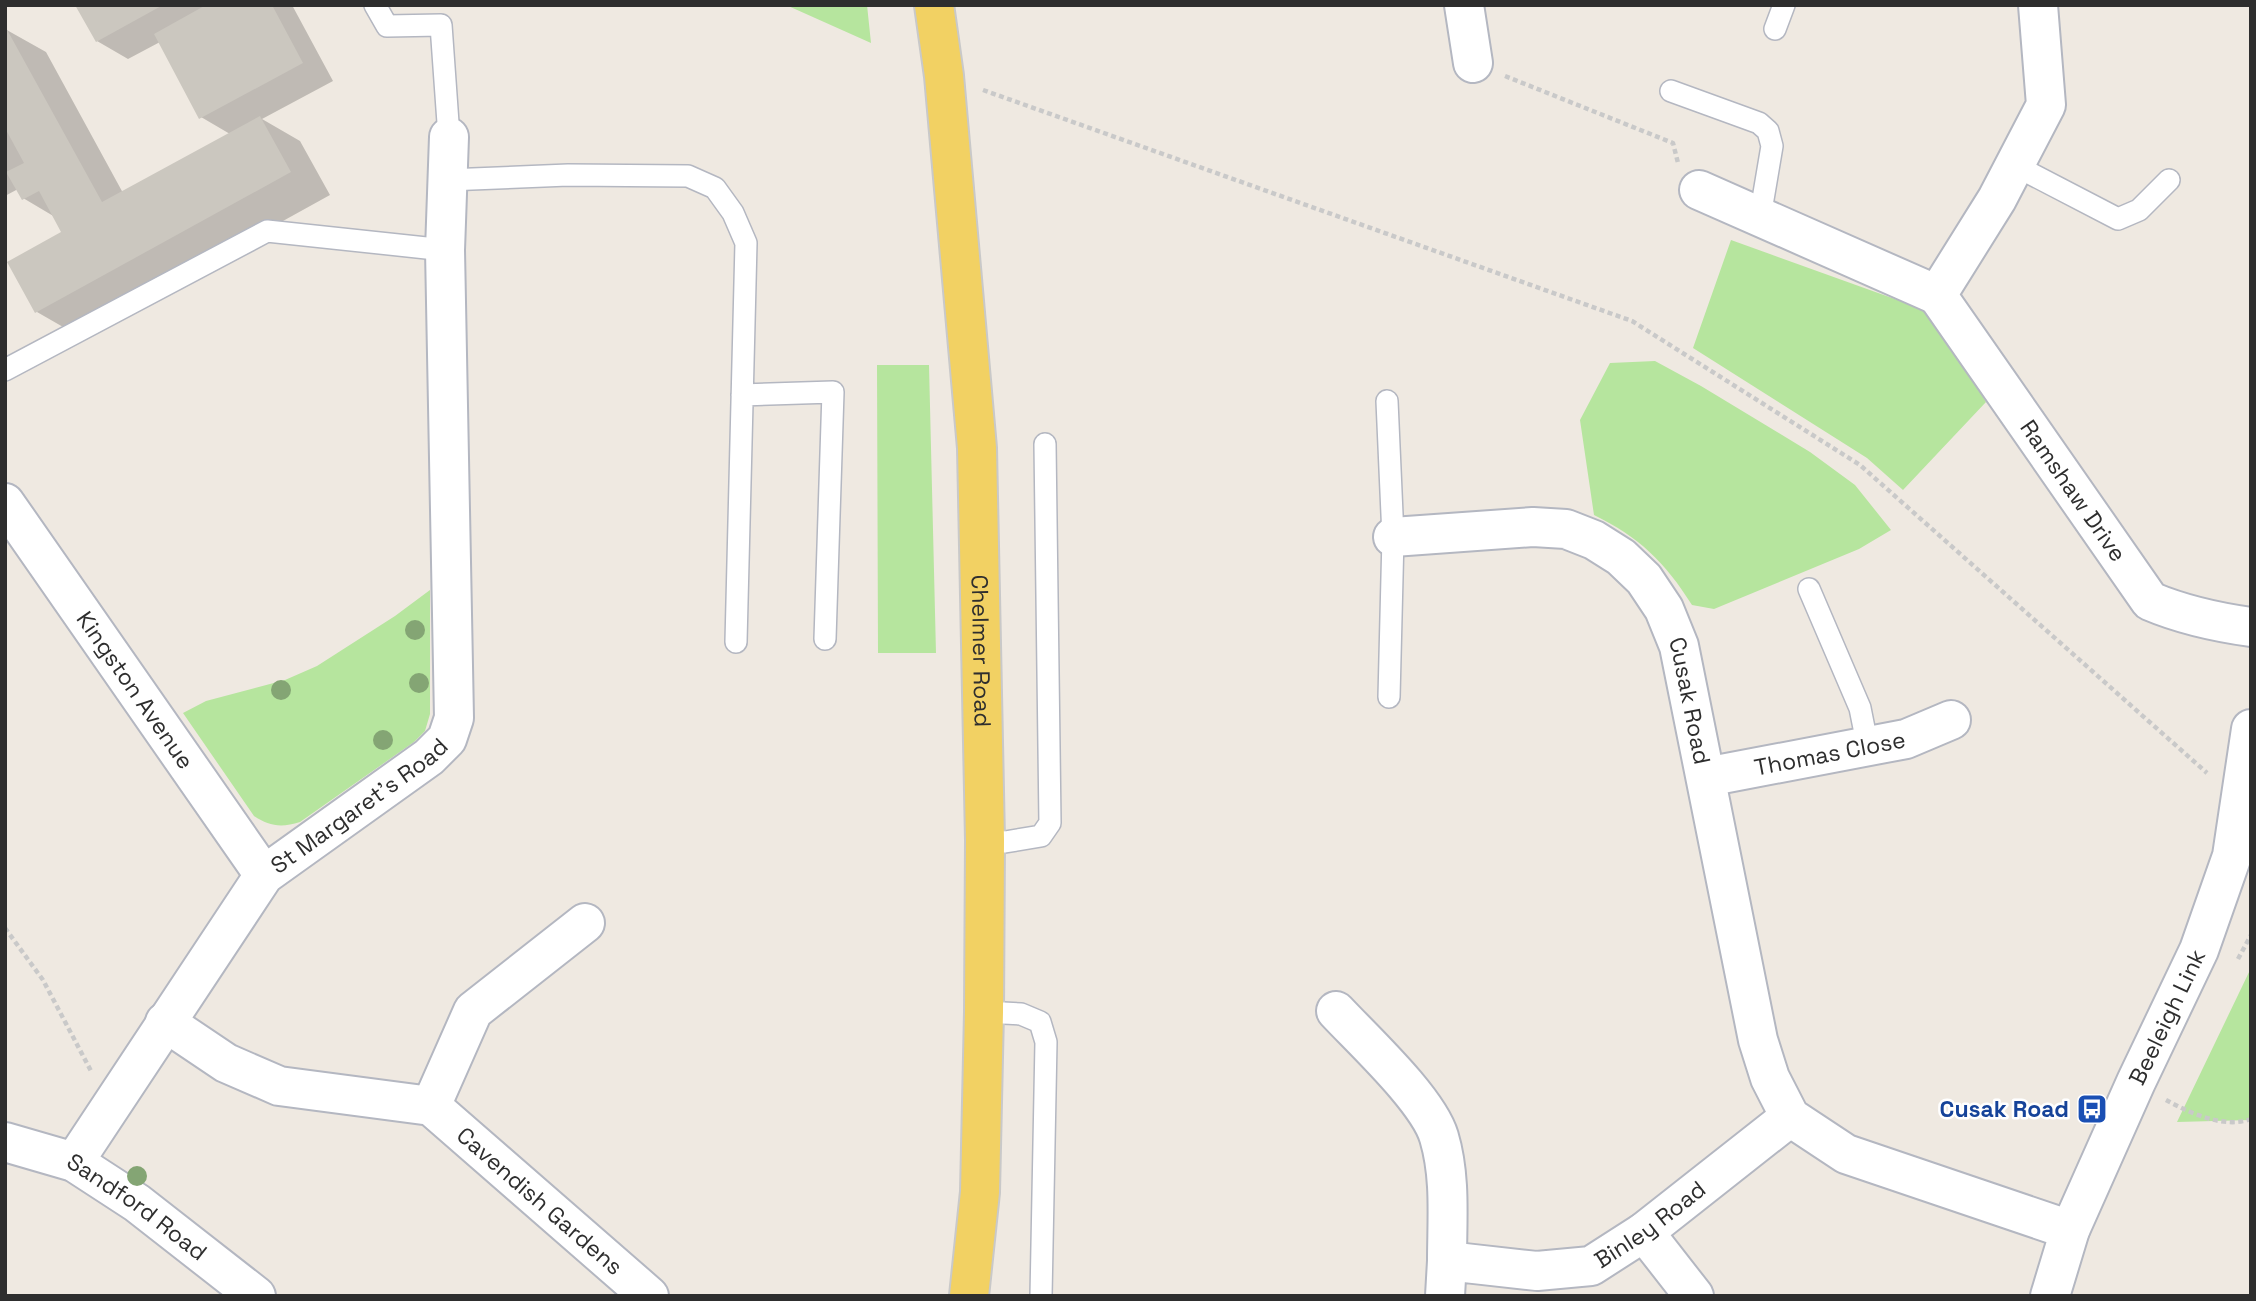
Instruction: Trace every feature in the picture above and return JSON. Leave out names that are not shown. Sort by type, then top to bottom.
[{"type":"main road","name":"Chelmer Road","points":[[934,5],[944,76],[978,448],[985,840],[984,1012],[980,1192],[969,1296]]},
{"type":"street","points":[[1464,5],[1473,63]]},
{"type":"street","points":[[1699,190],[1937,295],[1997,199],[2046,105],[2038,5]]},
{"type":"street","name":"St Margaret's Road","points":[[74,1162],[264,875],[429,757],[447,739],[454,718],[445,250],[449,137]]},
{"type":"street","name":"Ramshaw Drive","points":[[1937,295],[2150,601],[2179,614],[2251,626]]},
{"type":"street","name":"Kingston Avenue","points":[[5,503],[264,875]]},
{"type":"street","name":"Cusak Road","points":[[1393,537],[1533,527],[1566,529],[1594,540],[1621,557],[1644,579],[1664,609],[1679,646],[1758,1040],[1770,1078],[1790,1117],[1846,1154],[2070,1230]]},
{"type":"street","name":"Thomas Close","points":[[1706,777],[1906,740],[1951,720]]},
{"type":"street","name":"Beeleigh Link","points":[[2050,1296],[2070,1230],[2199,950],[2232,856],[2251,729]]},
{"type":"street","points":[[165,1022],[226,1063],[279,1086],[431,1106],[473,1011],[584,922]]},
{"type":"street","name":"Binley Road","points":[[1336,1011],[1418,1099],[1438,1134],[1447,1176],[1446,1278],[1591,1266],[1644,1232],[1790,1117]]},
{"type":"street","name":"Cavendish Gardens","points":[[431,1106],[649,1296]]},
{"type":"street","name":"Sandford Road","points":[[5,1142],[74,1162],[137,1203],[256,1296]]},
{"type":"street","points":[[1644,1232],[1694,1296]]},
{"type":"lane","points":[[375,5],[387,26],[441,25],[449,137]]},
{"type":"lane","points":[[1775,29],[1784,5]]},
{"type":"lane","points":[[1671,91],[1759,123],[1768,131],[1772,146],[1760,217]]},
{"type":"lane","points":[[2014,165],[2118,219],[2139,211],[2169,180]]},
{"type":"lane","points":[[447,180],[568,175],[688,176],[715,187],[733,213],[746,243],[736,642]]},
{"type":"lane","points":[[5,370],[267,231],[445,250]]},
{"type":"lane","points":[[742,394],[833,392],[825,639]]},
{"type":"lane","points":[[1387,401],[1393,537],[1389,697]]},
{"type":"lane","points":[[985,840],[1005,842],[1041,836],[1050,823],[1045,444]]},
{"type":"lane","points":[[1809,589],[1860,708],[1868,748]]},
{"type":"lane","points":[[984,1012],[1021,1014],[1040,1022],[1046,1042],[1041,1296]]},
{"type":"path","points":[[1473,63],[1673,143],[1681,172],[1699,190]]},
{"type":"path","points":[[944,76],[1632,321],[1860,466],[2239,801]]},
{"type":"path","points":[[5,928],[43,980],[110,1107]]},
{"type":"path","points":[[2136,1082],[2190,1112],[2237,1124],[2251,1119]]},
{"type":"green space","points":[[786,5],[867,5],[871,43]]},
{"type":"green space","points":[[1731,240],[1931,312],[1986,402],[1903,490],[1867,458],[1693,348]]},
{"type":"green space","points":[[1655,361],[1810,452],[1855,485],[1891,530],[1859,549],[1714,609],[1692,605],[1672,576],[1650,552],[1624,532],[1594,515],[1580,420],[1610,363]]},
{"type":"green space","points":[[877,365],[929,365],[936,653],[878,653]]},
{"type":"green space","points":[[430,590],[430,714],[425,731],[414,742],[300,822],[276,825],[254,816],[183,713],[206,701],[285,680],[317,666]]},
{"type":"green space","points":[[2251,968],[2251,1120],[2177,1122]]},
{"type":"building","points":[[75,5],[163,5],[96,42]]},
{"type":"building","points":[[206,5],[272,5],[303,63],[199,119],[154,34]]},
{"type":"building","points":[[5,26],[102,202],[260,116],[291,172],[35,313],[7,262],[61,232],[39,191],[22,200],[6,172],[24,163],[5,128]]},
{"type":"place","name":"Cusak Road","points":[[2092,1109]]}]
